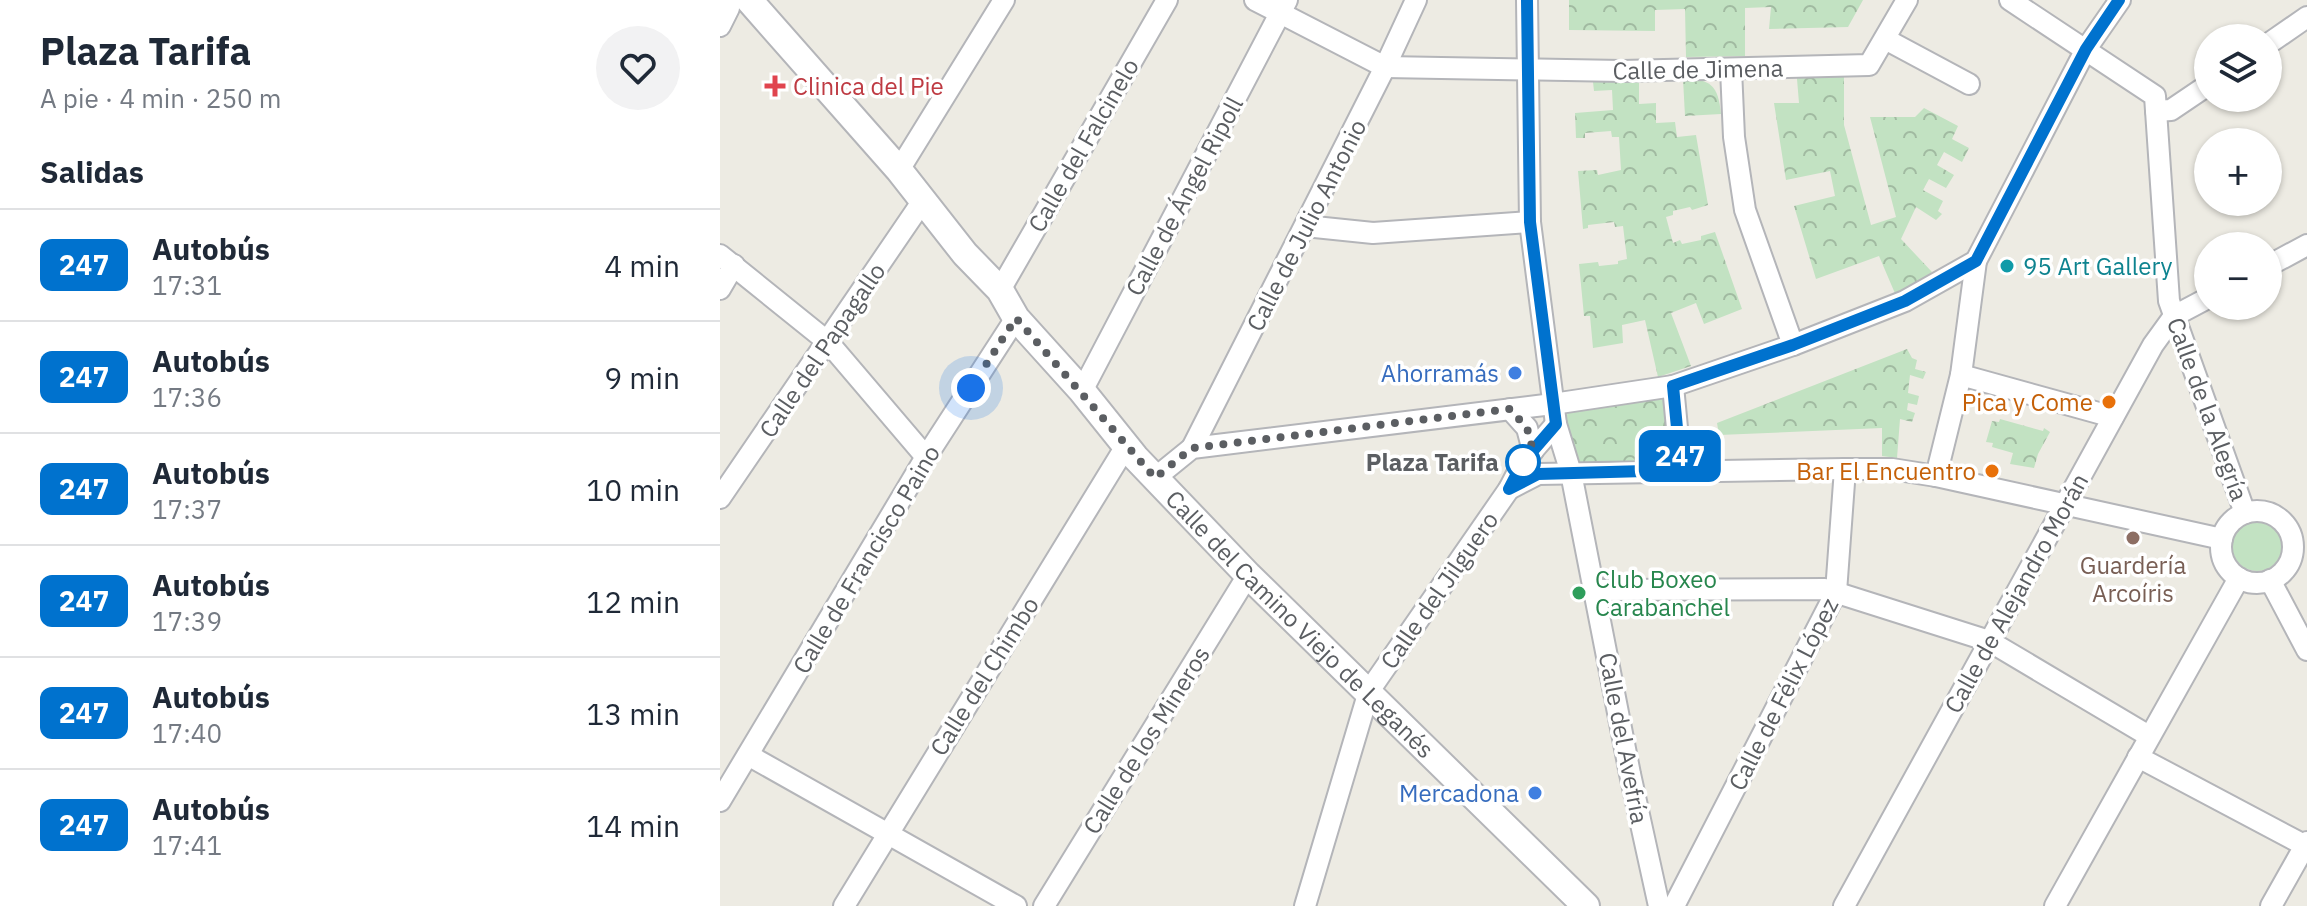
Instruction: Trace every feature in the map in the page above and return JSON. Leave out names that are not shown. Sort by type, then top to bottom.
[{"type":"street","points":[[720,26],[729,8],[728,0]]},
{"type":"street","name":"Calle del Camino Viejo de Leganés","points":[[749,0],[899,170],[965,254],[1000,290],[1016,318],[1155,478],[1248,575],[1586,906]]},
{"type":"street","points":[[899,170],[1004,0]]},
{"type":"street","name":"Calle del Falcinelo","points":[[1000,290],[1167,0]]},
{"type":"street","points":[[1255,0],[1284,7],[1385,67]]},
{"type":"street","name":"Calle de Julio Antonio","points":[[1192,448],[1416,0]]},
{"type":"street","name":"Calle del Avefría","points":[[1527,0],[1530,222],[1554,414],[1571,473],[1659,906]]},
{"type":"street","points":[[1907,0],[1885,39],[1969,84]]},
{"type":"street","points":[[2010,0],[2155,96],[2156,111],[2171,110],[2194,94]]},
{"type":"street","points":[[1936,476],[1961,375],[1976,261],[2086,49],[2120,0]]},
{"type":"street","name":"Calle de Ángel Ripoll","points":[[1082,391],[1284,7]]},
{"type":"street","points":[[2282,34],[2307,17]]},
{"type":"street","name":"Calle de Jimena","points":[[1385,67],[1528,72],[1869,65],[1885,39]]},
{"type":"street","points":[[1731,69],[1734,137],[1745,210],[1793,345]]},
{"type":"street","name":"Calle de la Alegría","points":[[2156,111],[2169,301],[2245,513]]},
{"type":"street","name":"Calle del Papagallo","points":[[720,498],[922,202]]},
{"type":"street","points":[[1305,226],[1373,233],[1530,222]]},
{"type":"street","points":[[2282,258],[2307,245]]},
{"type":"street","points":[[720,289],[727,260],[828,342],[926,457]]},
{"type":"street","points":[[1155,478],[1192,448],[1510,409],[1554,414],[1673,386],[1793,345],[1905,301],[1976,261]]},
{"type":"street","name":"Calle de Alejandro Morán","points":[[1844,906],[2153,345],[2174,316],[2194,305]]},
{"type":"street","name":"Calle de Francisco Paino","points":[[720,801],[926,457],[1016,318]]},
{"type":"street","points":[[1961,375],[2113,417]]},
{"type":"street","points":[[1673,386],[1681,470]]},
{"type":"street","points":[[1510,409],[1527,428],[1533,451]]},
{"type":"street","name":"Calle del Jilguero","points":[[1305,906],[1369,691],[1509,489],[1554,414]]},
{"type":"street","name":"Calle del Chimbo","points":[[844,906],[1126,446]]},
{"type":"street","name":"Calle de Félix López","points":[[1674,906],[1836,592],[1845,469]]},
{"type":"street","name":"Calle del Jilguero","points":[[1509,489],[1538,474],[1892,469],[2222,539]]},
{"type":"street","points":[[2268,512],[2299,529],[2290,562],[2270,580],[2253,582],[2239,578],[2226,564],[2222,539],[2230,524],[2245,513],[2268,512]]},
{"type":"street","name":"Calle de los Mineros","points":[[1044,906],[1248,575]]},
{"type":"street","points":[[2055,906],[2239,578]]},
{"type":"street","points":[[2270,580],[2307,650]]},
{"type":"street","points":[[1595,590],[1825,589],[1989,641],[2149,736]]},
{"type":"street","points":[[748,755],[1016,906]]},
{"type":"street","points":[[2138,757],[2306,844],[2271,906]]},
{"type":"green space","points":[[1569,0],[1863,0],[1848,27],[1769,29],[1771,7],[1745,8],[1745,56],[1686,57],[1685,9],[1655,10],[1655,31],[1569,30]]},
{"type":"green space","points":[[1844,66],[1844,125],[1871,225],[1896,217],[1870,117],[1915,117],[1924,108],[1958,126],[1952,139],[1969,148],[1962,162],[1944,152],[1937,165],[1954,175],[1946,188],[1929,179],[1923,190],[1943,201],[1938,211],[1942,214],[1936,220],[1916,207],[1901,239],[1932,272],[1897,298],[1879,256],[1816,279],[1794,206],[1835,196],[1830,171],[1786,180],[1774,103],[1799,103],[1796,67]]},
{"type":"green space","points":[[1639,79],[1639,104],[1656,103],[1656,123],[1675,122],[1677,137],[1696,135],[1708,205],[1673,211],[1673,215],[1666,217],[1673,243],[1701,240],[1701,236],[1715,232],[1742,309],[1704,324],[1696,303],[1671,313],[1691,366],[1658,377],[1645,320],[1622,325],[1623,343],[1593,348],[1590,316],[1584,316],[1579,264],[1598,262],[1599,266],[1618,264],[1618,261],[1627,259],[1623,226],[1615,227],[1614,222],[1588,225],[1583,229],[1578,171],[1597,170],[1598,175],[1621,170],[1619,137],[1612,137],[1611,131],[1585,133],[1585,138],[1576,138],[1575,113],[1613,110],[1612,90],[1594,91],[1593,82]]},
{"type":"green space","points":[[1683,79],[1707,82],[1718,96],[1721,114],[1685,116]]},
{"type":"green space","points":[[1907,349],[1917,360],[1915,369],[1926,372],[1923,379],[1910,375],[1908,393],[1919,396],[1917,405],[1908,403],[1907,410],[1915,413],[1912,422],[1900,419],[1897,458],[1882,456],[1882,428],[1719,435],[1717,423]]},
{"type":"green space","points":[[1666,391],[1677,464],[1574,468],[1562,424],[1571,407]]},
{"type":"green space","points":[[2000,419],[2050,432],[2034,468],[2010,464],[2013,453],[1986,442],[1992,421],[1999,422]]},
{"type":"green space","points":[[2257,521],[2275,528],[2282,546],[2275,564],[2257,571],[2239,564],[2232,546],[2239,528]]},
{"type":"bus line","name":"247","points":[[1527,0],[1530,222],[1556,424],[1523,462],[1509,489],[1538,474],[1681,470],[1673,386],[1793,345],[1905,301],[1976,261],[2086,49],[2119,0]]},
{"type":"place","name":"Clinica del Pie","points":[[775,86]]},
{"type":"place","name":"95 Art Gallery","points":[[2007,266]]},
{"type":"place","name":"Ahorramás","points":[[1515,373]]},
{"type":"place","name":"Pica y Come","points":[[2109,402]]},
{"type":"place","name":"Plaza Tarifa","points":[[1523,462]]},
{"type":"place","name":"Bar El Encuentro","points":[[1992,471]]},
{"type":"place","name":"Guardería Arcoíris","points":[[2133,538]]},
{"type":"place","name":"Club Boxeo Carabanchel","points":[[1579,593]]},
{"type":"place","name":"Mercadona","points":[[1535,793]]},
{"type":"route","points":[[971,388],[1016,318],[1155,478],[1192,448],[1510,409],[1527,428],[1533,451],[1523,462]]}]
